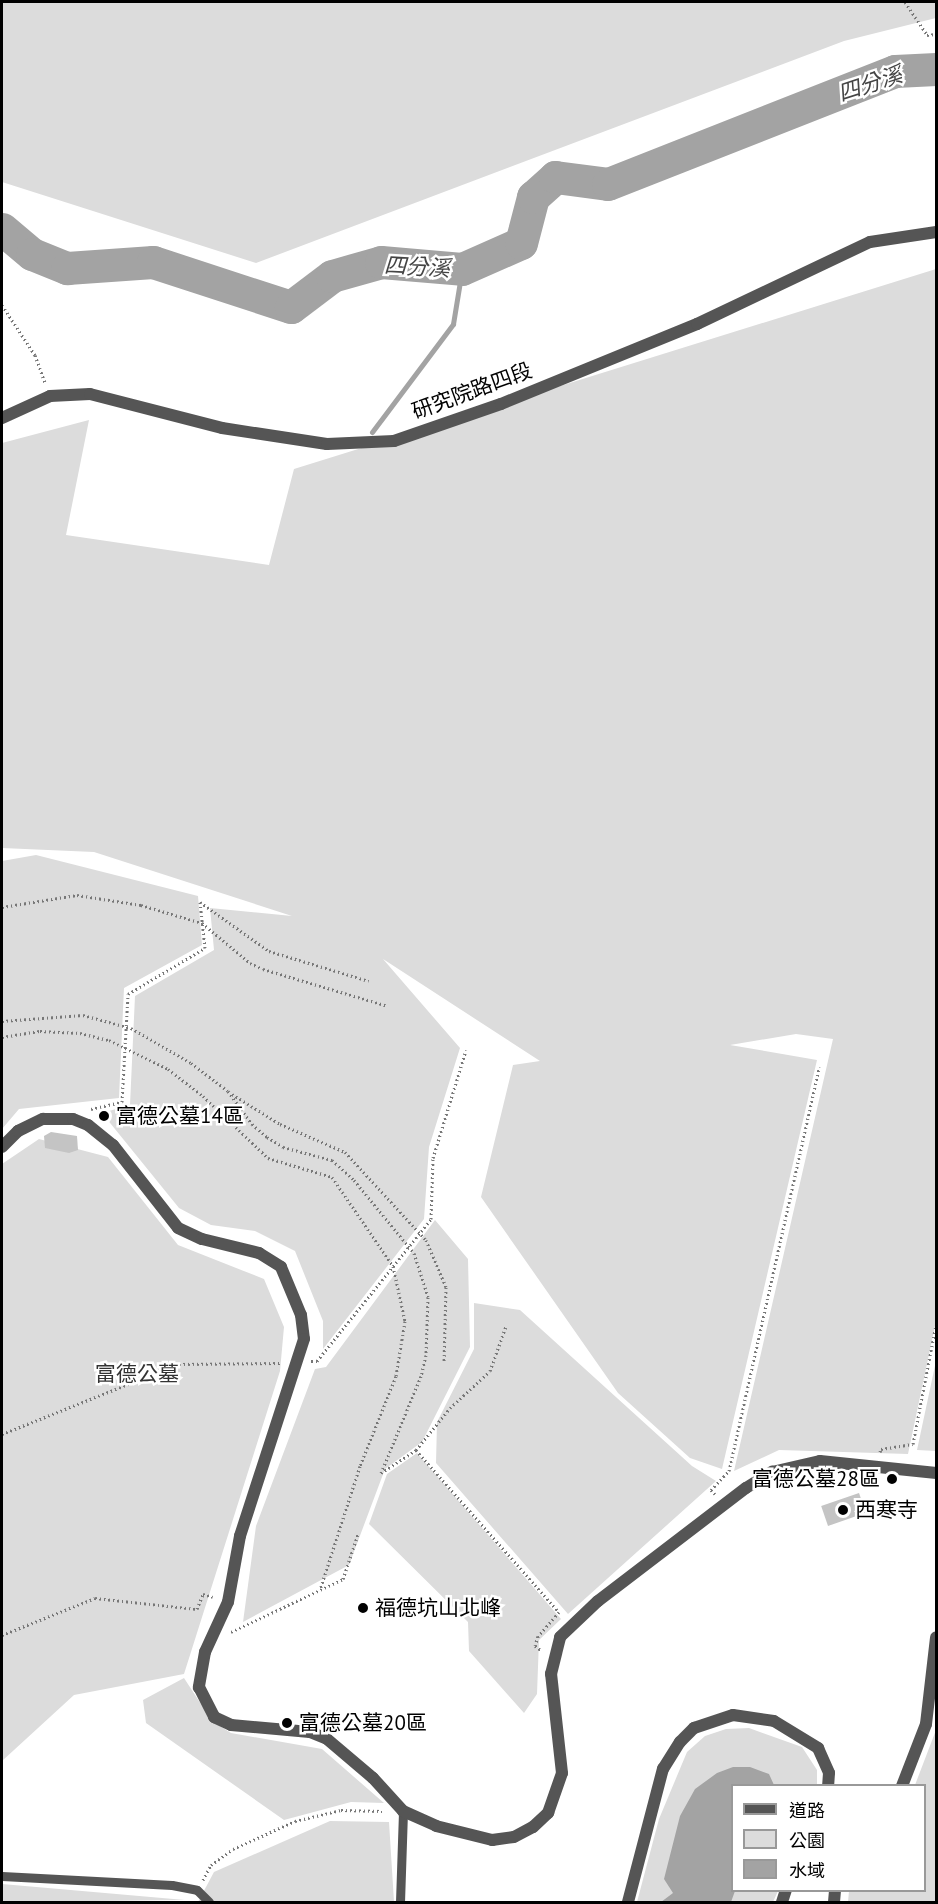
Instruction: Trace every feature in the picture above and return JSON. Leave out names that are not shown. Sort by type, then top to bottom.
[{"type":"street","name":"研究院路四段","points":[[2,418],[50,396],[90,394],[222,428],[327,444],[394,441],[501,404],[697,324],[870,242],[936,232]]},
{"type":"street","points":[[2,1147],[18,1131],[43,1119],[73,1119],[88,1125],[113,1145],[178,1228],[202,1239],[259,1252],[281,1267],[302,1316],[304,1339],[240,1536],[228,1602],[205,1652],[199,1679],[204,1703],[214,1717],[250,1729],[292,1729],[327,1739],[373,1778],[403,1811],[436,1826],[492,1840],[514,1836],[533,1827],[548,1813],[562,1773],[551,1693],[552,1658],[560,1637],[570,1626],[723,1505],[772,1472],[795,1464],[841,1461],[936,1473]]},
{"type":"street","points":[[902,1784],[926,1724],[936,1638]]},
{"type":"street","points":[[628,1902],[663,1769],[680,1742],[694,1728],[733,1715],[774,1721],[793,1729],[818,1748],[829,1773],[828,1784]]},
{"type":"lane","points":[[400,1902],[403,1811]]},
{"type":"lane","points":[[2,1875],[172,1885],[197,1890],[209,1902]]},
{"type":"path","points":[[905,2],[927,36],[936,34]]},
{"type":"path","points":[[2,305],[35,355],[50,396]]},
{"type":"path","points":[[2,907],[77,895],[141,905],[202,923],[256,966],[388,1006]]},
{"type":"path","points":[[90,1109],[122,1102],[128,994],[205,948],[200,902],[279,956],[369,981]]},
{"type":"path","points":[[2,1020],[59,1013],[83,1015],[126,1027],[168,1048],[228,1091],[280,1124],[345,1152],[426,1240],[446,1287],[444,1361]]},
{"type":"path","points":[[723,1505],[711,1490],[729,1471],[819,1067]]},
{"type":"path","points":[[228,1091],[252,1124],[267,1137],[283,1147],[338,1164],[414,1254],[428,1297],[426,1355],[408,1413],[380,1471],[383,1473],[416,1450],[450,1408],[490,1371],[506,1326]]},
{"type":"path","points":[[878,1466],[880,1449],[913,1444],[936,1325]]},
{"type":"path","points":[[416,1450],[559,1612],[544,1625],[535,1646],[552,1658]]},
{"type":"path","points":[[216,1632],[235,1632],[344,1579],[358,1534]]},
{"type":"path","points":[[2,1635],[94,1598],[197,1609],[203,1594],[228,1602]]},
{"type":"path","points":[[197,1890],[211,1865],[233,1849],[295,1821],[341,1810],[403,1811]]},
{"type":"green space","points":[[2,2],[936,2],[936,18],[844,41],[256,263],[2,182]]},
{"type":"green space","points":[[936,269],[936,1321],[908,1454],[779,1450],[734,1471],[833,1039],[796,1034],[730,1045],[817,1060],[722,1469],[690,1458],[618,1393],[481,1197],[513,1065],[540,1061],[383,959],[460,1048],[429,1147],[424,1219],[323,1349],[323,1321],[295,1251],[255,1231],[211,1225],[179,1208],[102,1113],[130,1105],[135,996],[214,950],[210,908],[292,916],[94,852],[2,848],[2,443],[89,420],[66,535],[269,565],[294,469]]},
{"type":"green space","points":[[36,855],[198,896],[202,945],[124,988],[119,1098],[19,1109],[2,1129],[2,861]]},
{"type":"green space","name":"富德公墓","points":[[39,1139],[108,1157],[178,1245],[264,1279],[284,1327],[280,1371],[184,1674],[74,1695],[2,1761],[2,1164]]},
{"type":"green space","points":[[435,1220],[468,1259],[470,1347],[422,1442],[385,1469],[349,1565],[243,1622],[256,1526],[315,1369],[326,1367]]},
{"type":"green space","points":[[474,1303],[520,1310],[692,1466],[716,1481],[568,1614],[436,1463],[437,1422],[474,1349]]},
{"type":"green space","points":[[936,1361],[936,1451],[917,1450]]},
{"type":"green space","points":[[417,1453],[561,1619],[539,1640],[537,1694],[524,1713],[469,1651],[468,1622],[369,1524],[387,1474]]},
{"type":"green space","points":[[184,1678],[212,1721],[231,1733],[322,1749],[384,1803],[351,1802],[284,1820],[146,1723],[143,1700]]},
{"type":"green space","points":[[749,1728],[802,1747],[817,1770],[817,1784],[731,1784],[731,1892],[778,1892],[773,1902],[637,1902],[659,1819],[687,1752],[705,1736],[726,1729]]},
{"type":"green space","points":[[936,1730],[936,1902],[848,1902],[849,1892],[926,1892],[926,1784],[915,1784]]},
{"type":"green space","points":[[330,1821],[389,1822],[394,1902],[198,1902],[214,1872]]},
{"type":"green space","points":[[2,1884],[185,1900],[2,1902]]},
{"type":"water","points":[[733,1767],[750,1767],[769,1774],[774,1784],[731,1784],[731,1892],[735,1892],[731,1902],[661,1902],[673,1893],[664,1879],[680,1816],[695,1789],[717,1773]]},
{"type":"building","points":[[51,1132],[77,1136],[78,1150],[69,1153],[45,1148],[44,1136]]},
{"type":"building","name":"西寒寺","points":[[859,1493],[866,1513],[828,1526],[821,1506]]},
{"type":"waterway","name":"四分溪","points":[[2,229],[32,254],[67,268],[153,262],[291,307],[332,276],[381,262],[462,269],[521,243],[533,197],[555,177],[608,184],[895,71],[936,69]]},
{"type":"waterway","points":[[372,432],[453,324],[462,269]]},
{"type":"place","name":"富德公墓14區","points":[[104,1116]]},
{"type":"place","name":"富德公墓28區","points":[[892,1479]]},
{"type":"place","name":"西寒寺","points":[[843,1510]]},
{"type":"place","name":"福德坑山北峰","points":[[363,1608]]},
{"type":"place","name":"富德公墓20區","points":[[287,1723]]}]
